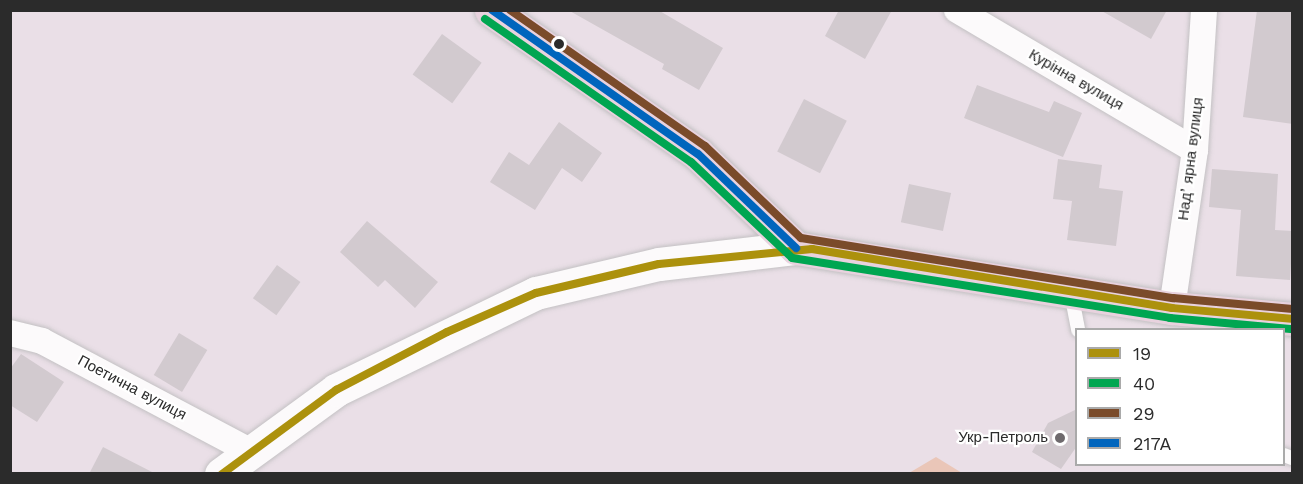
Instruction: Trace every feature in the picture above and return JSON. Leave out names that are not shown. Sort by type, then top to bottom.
[{"type":"main road","points":[[491,10],[698,154],[796,248]]},
{"type":"main road","points":[[221,474],[336,390],[536,293],[659,264],[796,248],[1172,308],[1293,319]]},
{"type":"street","name":"Курінна вулиця","points":[[957,10],[1195,150]]},
{"type":"street","name":"Надʼярна вулиця","points":[[1172,308],[1195,150],[1204,10]]},
{"type":"street","name":"Поетична вулиця","points":[[10,333],[42,341],[250,451]]},
{"type":"lane","points":[[1071,293],[1078,328]]},
{"type":"shaded area","points":[[936,457],[962,473],[909,473]]},
{"type":"building","points":[[568,10],[658,10],[723,48],[699,90],[662,69],[664,64]]},
{"type":"building","points":[[839,10],[892,10],[865,59],[825,36]]},
{"type":"building","points":[[1100,10],[1167,10],[1151,39]]},
{"type":"building","points":[[1257,10],[1293,10],[1293,124],[1243,117]]},
{"type":"building","points":[[442,34],[482,63],[452,103],[413,74]]},
{"type":"building","points":[[977,85],[1049,112],[1054,101],[1082,113],[1063,157],[964,118]]},
{"type":"building","points":[[804,99],[847,121],[820,173],[777,152]]},
{"type":"building","points":[[559,122],[602,153],[582,182],[562,168],[535,210],[490,182],[509,152],[529,165]]},
{"type":"building","points":[[1058,159],[1102,165],[1099,188],[1123,191],[1116,246],[1067,240],[1072,201],[1053,199]]},
{"type":"building","points":[[1212,169],[1278,174],[1275,230],[1293,231],[1290,280],[1236,276],[1241,210],[1209,207]]},
{"type":"building","points":[[909,184],[951,193],[943,231],[901,222]]},
{"type":"building","points":[[367,221],[438,282],[415,308],[385,280],[378,287],[340,252]]},
{"type":"building","points":[[277,265],[300,282],[276,315],[253,298]]},
{"type":"building","points":[[179,333],[207,350],[182,392],[154,375]]},
{"type":"building","points":[[21,354],[64,382],[37,422],[10,405],[10,369]]},
{"type":"building","points":[[1075,410],[1075,449],[1061,469],[1032,452],[1048,423]]},
{"type":"building","points":[[103,447],[156,474],[89,474]]},
{"type":"transit line","name":"217A","points":[[492,10],[698,154],[796,248]]},
{"type":"transit line","name":"29","points":[[510,10],[705,146],[801,238],[1173,298],[1292,309]]},
{"type":"transit line","name":"40","points":[[485,19],[691,162],[792,258],[1170,318],[1280,328]]},
{"type":"transit line","name":"19","points":[[222,474],[336,390],[447,332],[536,293],[659,264],[812,249],[1172,308],[1292,319]]},
{"type":"transit line","name":"40","points":[[1285,328],[1291,329]]},
{"type":"place","name":"Укр-Петроль","points":[[1060,438]]}]
